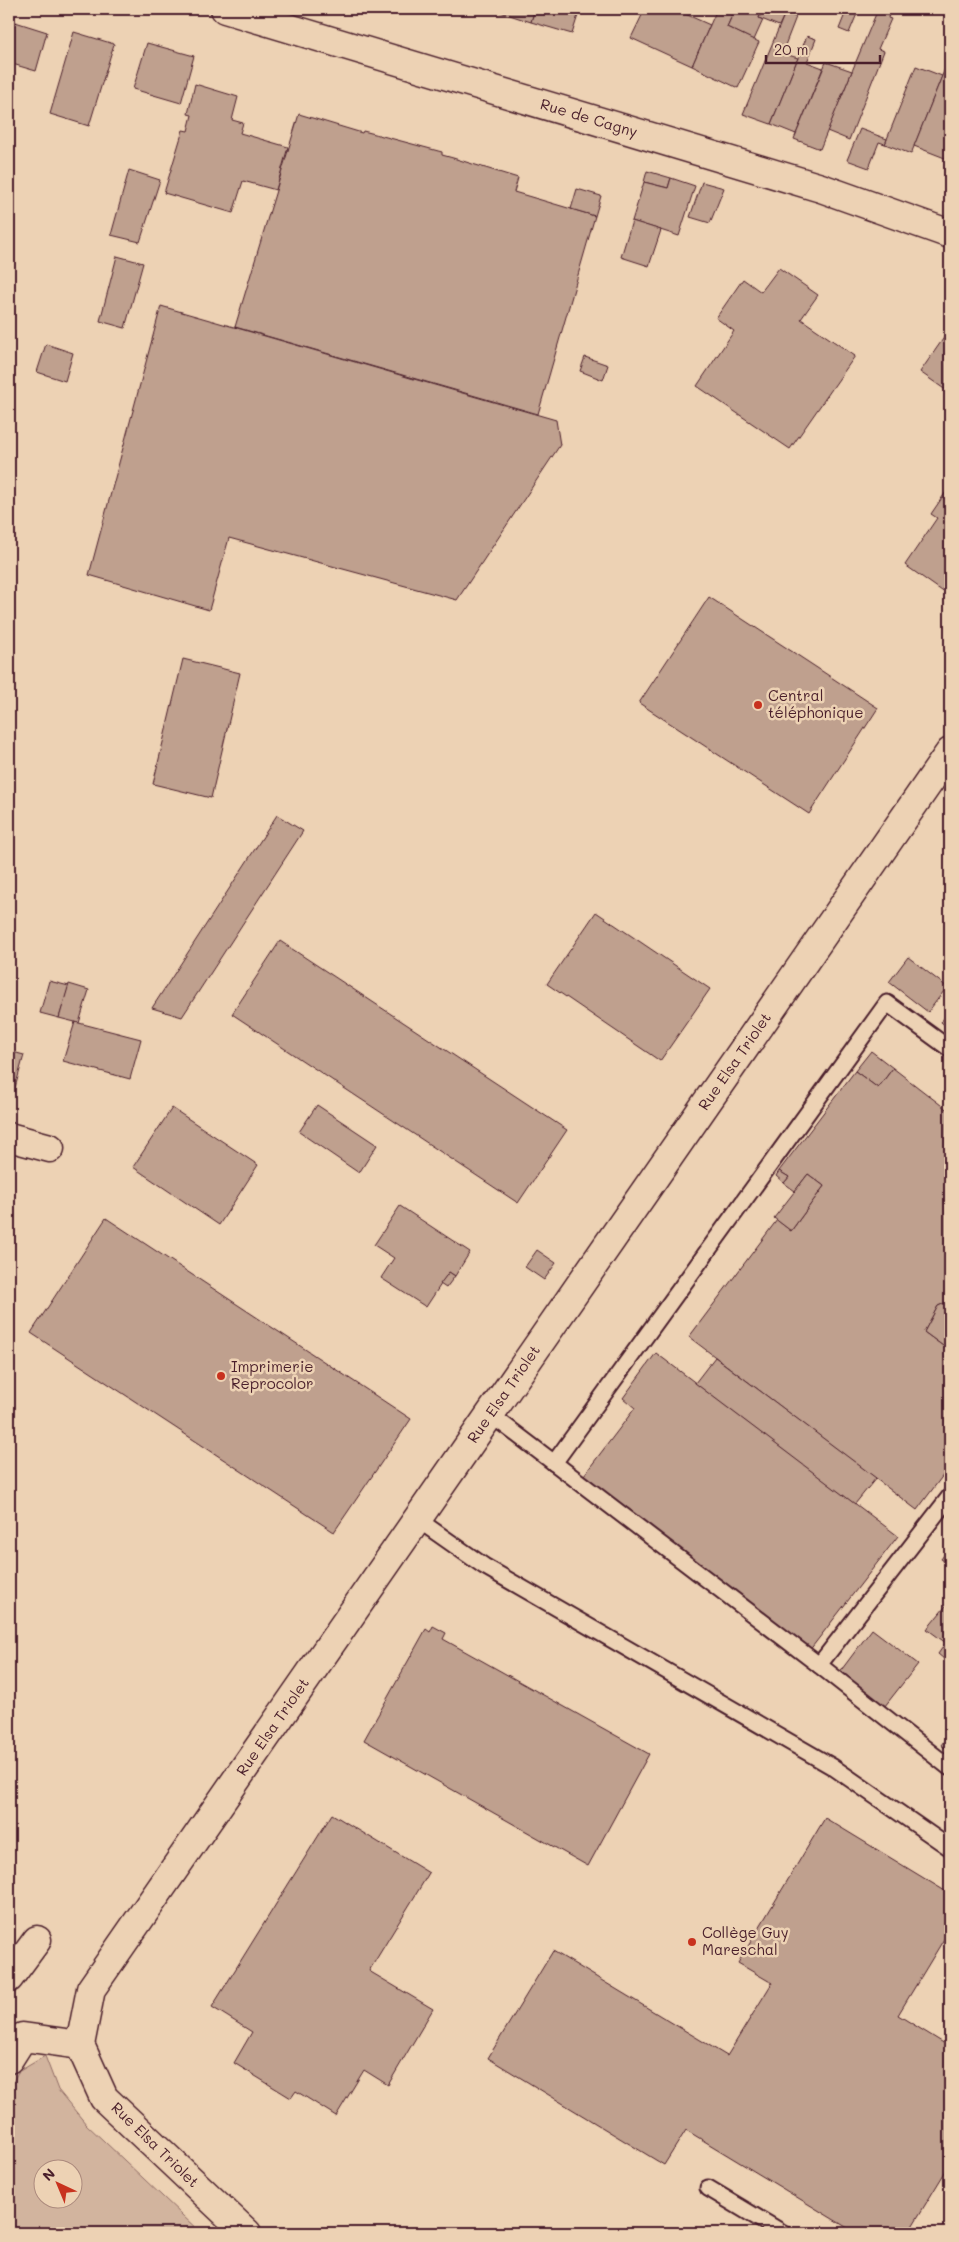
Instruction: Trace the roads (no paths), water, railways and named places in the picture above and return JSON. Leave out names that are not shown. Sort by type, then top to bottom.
[{"type":"street","name":"Rue de Cagny","points":[[225,9],[821,188],[950,234]]},
{"type":"street","name":"Rue Elsa Triolet","points":[[247,2233],[104,2098],[80,2045],[91,1989],[950,752]]},
{"type":"street","points":[[9,1137],[50,1148]]},
{"type":"street","points":[[9,1978],[37,1940]]},
{"type":"street","points":[[13,2041],[80,2045]]},
{"type":"lane","points":[[554,1463],[887,1003],[950,1049]]},
{"type":"lane","points":[[490,1414],[819,1665],[950,1768]]},
{"type":"lane","points":[[819,1665],[950,1496]]},
{"type":"lane","points":[[417,1519],[484,1566],[833,1767],[950,1848]]},
{"type":"lane","points":[[708,2188],[783,2233]]},
{"type":"place","name":"Central téléphonique","points":[[758,705]]},
{"type":"place","name":"Imprimerie Reprocolor","points":[[221,1376]]},
{"type":"place","name":"Collège Guy Mareschal","points":[[692,1942]]}]
